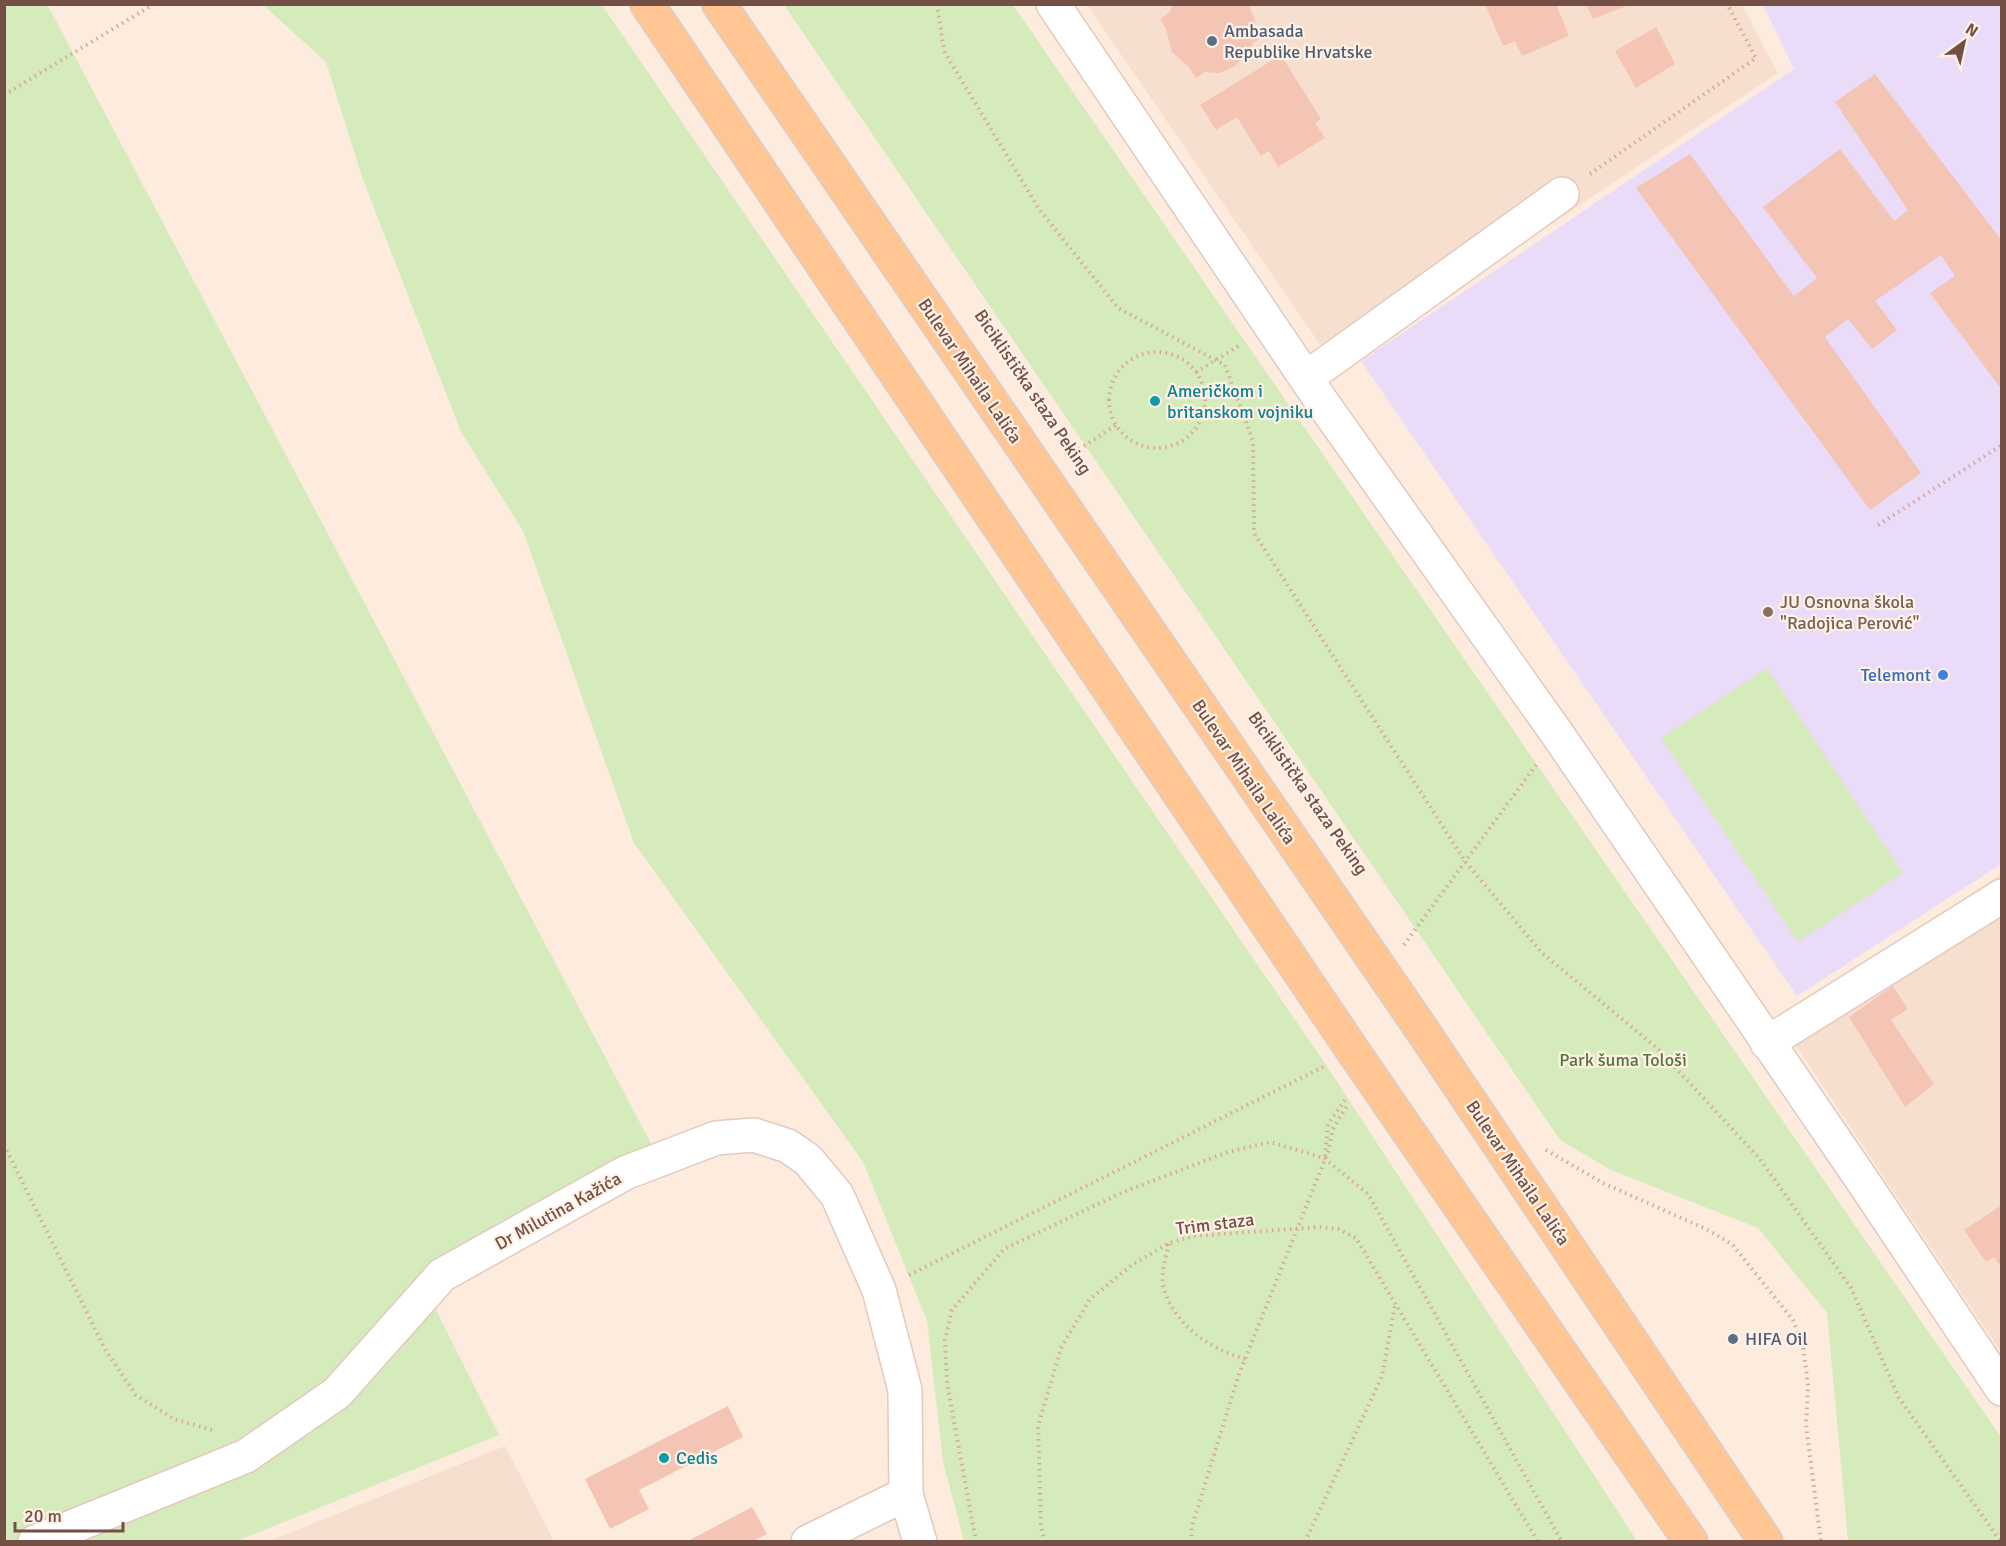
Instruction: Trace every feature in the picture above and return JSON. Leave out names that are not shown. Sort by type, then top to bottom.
[{"type":"main road","points":[[647,4],[1346,1041],[1690,1542]]},
{"type":"main road","name":"Bulevar Mihaila Lalića","points":[[719,4],[1420,1027],[1766,1542]]},
{"type":"street","points":[[1053,4],[1306,378],[1558,735],[1858,1174],[2001,1389]]},
{"type":"street","points":[[1306,378],[1562,194]]},
{"type":"street","points":[[1767,1043],[2001,896]]},
{"type":"street","name":"Dr Milutina Kažića","points":[[35,1542],[246,1456],[337,1392],[442,1275],[625,1173],[716,1138],[754,1136],[788,1146],[808,1160],[837,1195],[879,1290],[905,1390],[906,1494],[920,1542]]},
{"type":"street","points":[[808,1542],[906,1494]]},
{"type":"path","points":[[4,95],[154,4]]},
{"type":"path","points":[[937,4],[944,51],[1039,209],[1118,308],[1225,365],[1253,441],[1254,533],[1465,861],[1542,953],[1657,1048],[1760,1159],[1851,1288],[1899,1398],[2001,1542]]},
{"type":"path","points":[[1562,194],[1756,58],[1727,4]]},
{"type":"path","points":[[1196,372],[1249,339]]},
{"type":"path","points":[[1161,351],[1176,355],[1190,363],[1205,391],[1205,407],[1200,423],[1190,435],[1177,444],[1161,448],[1145,446],[1130,440],[1116,424],[1111,415],[1109,399],[1111,384],[1119,370],[1130,359],[1145,353],[1161,351]]},
{"type":"path","points":[[1062,460],[1116,424]]},
{"type":"path","points":[[1878,525],[2001,445]]},
{"type":"path","points":[[1400,950],[1558,735]]},
{"type":"path","points":[[879,1290],[1330,1063]]},
{"type":"path","points":[[1324,1158],[1328,1124],[1350,1093]]},
{"type":"path","points":[[1191,1542],[1192,1526],[1246,1359],[1328,1152],[1333,1129],[1349,1103]]},
{"type":"path","points":[[976,1542],[947,1383],[945,1340],[952,1310],[1004,1249],[1121,1193],[1228,1152],[1270,1142],[1324,1158],[1368,1194],[1562,1542]]},
{"type":"path","points":[[4,1145],[105,1351],[136,1395],[174,1419],[214,1431]]},
{"type":"path","points":[[1540,1146],[1603,1183],[1706,1229],[1732,1244],[1793,1320],[1803,1346],[1808,1385],[1806,1425],[1821,1542]]},
{"type":"path","name":"Trim staza","points":[[1045,1542],[1041,1527],[1038,1426],[1061,1348],[1090,1299],[1132,1265],[1169,1243],[1204,1235],[1318,1227],[1338,1229],[1356,1238],[1536,1541]]},
{"type":"path","points":[[1169,1243],[1162,1282],[1176,1314],[1200,1337],[1246,1359]]},
{"type":"path","points":[[1305,1542],[1382,1376],[1395,1305]]},
{"type":"shaded area","points":[[1087,5],[1742,5],[1778,73],[1336,368]]},
{"type":"shaded area","name":"JU Osnovna škola \"Radojica Perović\"","points":[[1763,5],[2001,5],[2001,864],[1797,996],[1361,361],[1794,69]]},
{"type":"shaded area","points":[[2001,874],[2001,1352],[1780,1022]]},
{"type":"shaded area","points":[[505,1446],[554,1541],[269,1541]]},
{"type":"green space","points":[[47,4],[664,1168],[423,1284],[499,1435],[237,1541],[5,1542],[4,5]]},
{"type":"green space","points":[[263,5],[602,5],[1328,1068],[1637,1541],[964,1541],[943,1462],[927,1321],[863,1162],[634,843],[523,531],[461,432],[362,177],[326,62]]},
{"type":"green space","name":"Park šuma Tološi","points":[[784,5],[1013,5],[2001,1437],[2001,1541],[1848,1541],[1827,1313],[1758,1228],[1611,1170],[1560,1140]]},
{"type":"green space","points":[[1767,668],[1903,873],[1798,942],[1661,738]]},
{"type":"building","name":"Ambasada Republike Hrvatske","points":[[1173,4],[1248,4],[1255,20],[1255,32],[1259,39],[1253,43],[1248,53],[1234,67],[1219,73],[1205,72],[1196,78],[1189,67],[1172,52],[1166,29],[1160,19],[1169,13]]},
{"type":"building","points":[[1485,4],[1556,4],[1569,36],[1522,56],[1515,41],[1503,46]]},
{"type":"building","points":[[1586,4],[1629,4],[1629,5],[1593,19]]},
{"type":"building","points":[[1656,27],[1675,64],[1636,88],[1615,51]]},
{"type":"building","points":[[1281,55],[1321,119],[1315,123],[1325,138],[1278,167],[1269,151],[1261,156],[1237,117],[1216,130],[1200,105]]},
{"type":"building","points":[[1875,74],[2002,241],[2002,390],[1930,293],[1955,276],[1941,255],[1875,301],[1897,330],[1872,349],[1848,319],[1825,337],[1921,473],[1870,510],[1636,188],[1690,154],[1794,296],[1817,278],[1763,207],[1840,149],[1894,221],[1908,210],[1835,102]]},
{"type":"building","points":[[1893,986],[1908,1009],[1891,1020],[1934,1084],[1905,1107],[1849,1017]]},
{"type":"building","points":[[2002,1205],[2002,1268],[1994,1257],[1986,1262],[1964,1230]]},
{"type":"building","name":"Cedis","points":[[728,1406],[743,1437],[639,1490],[649,1509],[610,1529],[585,1479]]},
{"type":"building","points":[[752,1507],[767,1534],[752,1542],[686,1542]]},
{"type":"place","name":"Ambasada Republike Hrvatske","points":[[1212,41]]},
{"type":"place","name":"Američkom i britanskom vojniku","points":[[1155,401]]},
{"type":"place","name":"JU Osnovna škola \"Radojica Perović\"","points":[[1768,612]]},
{"type":"place","name":"Telemont","points":[[1943,675]]},
{"type":"place","name":"HIFA Oil","points":[[1733,1339]]},
{"type":"place","name":"Cedis","points":[[664,1458]]}]
